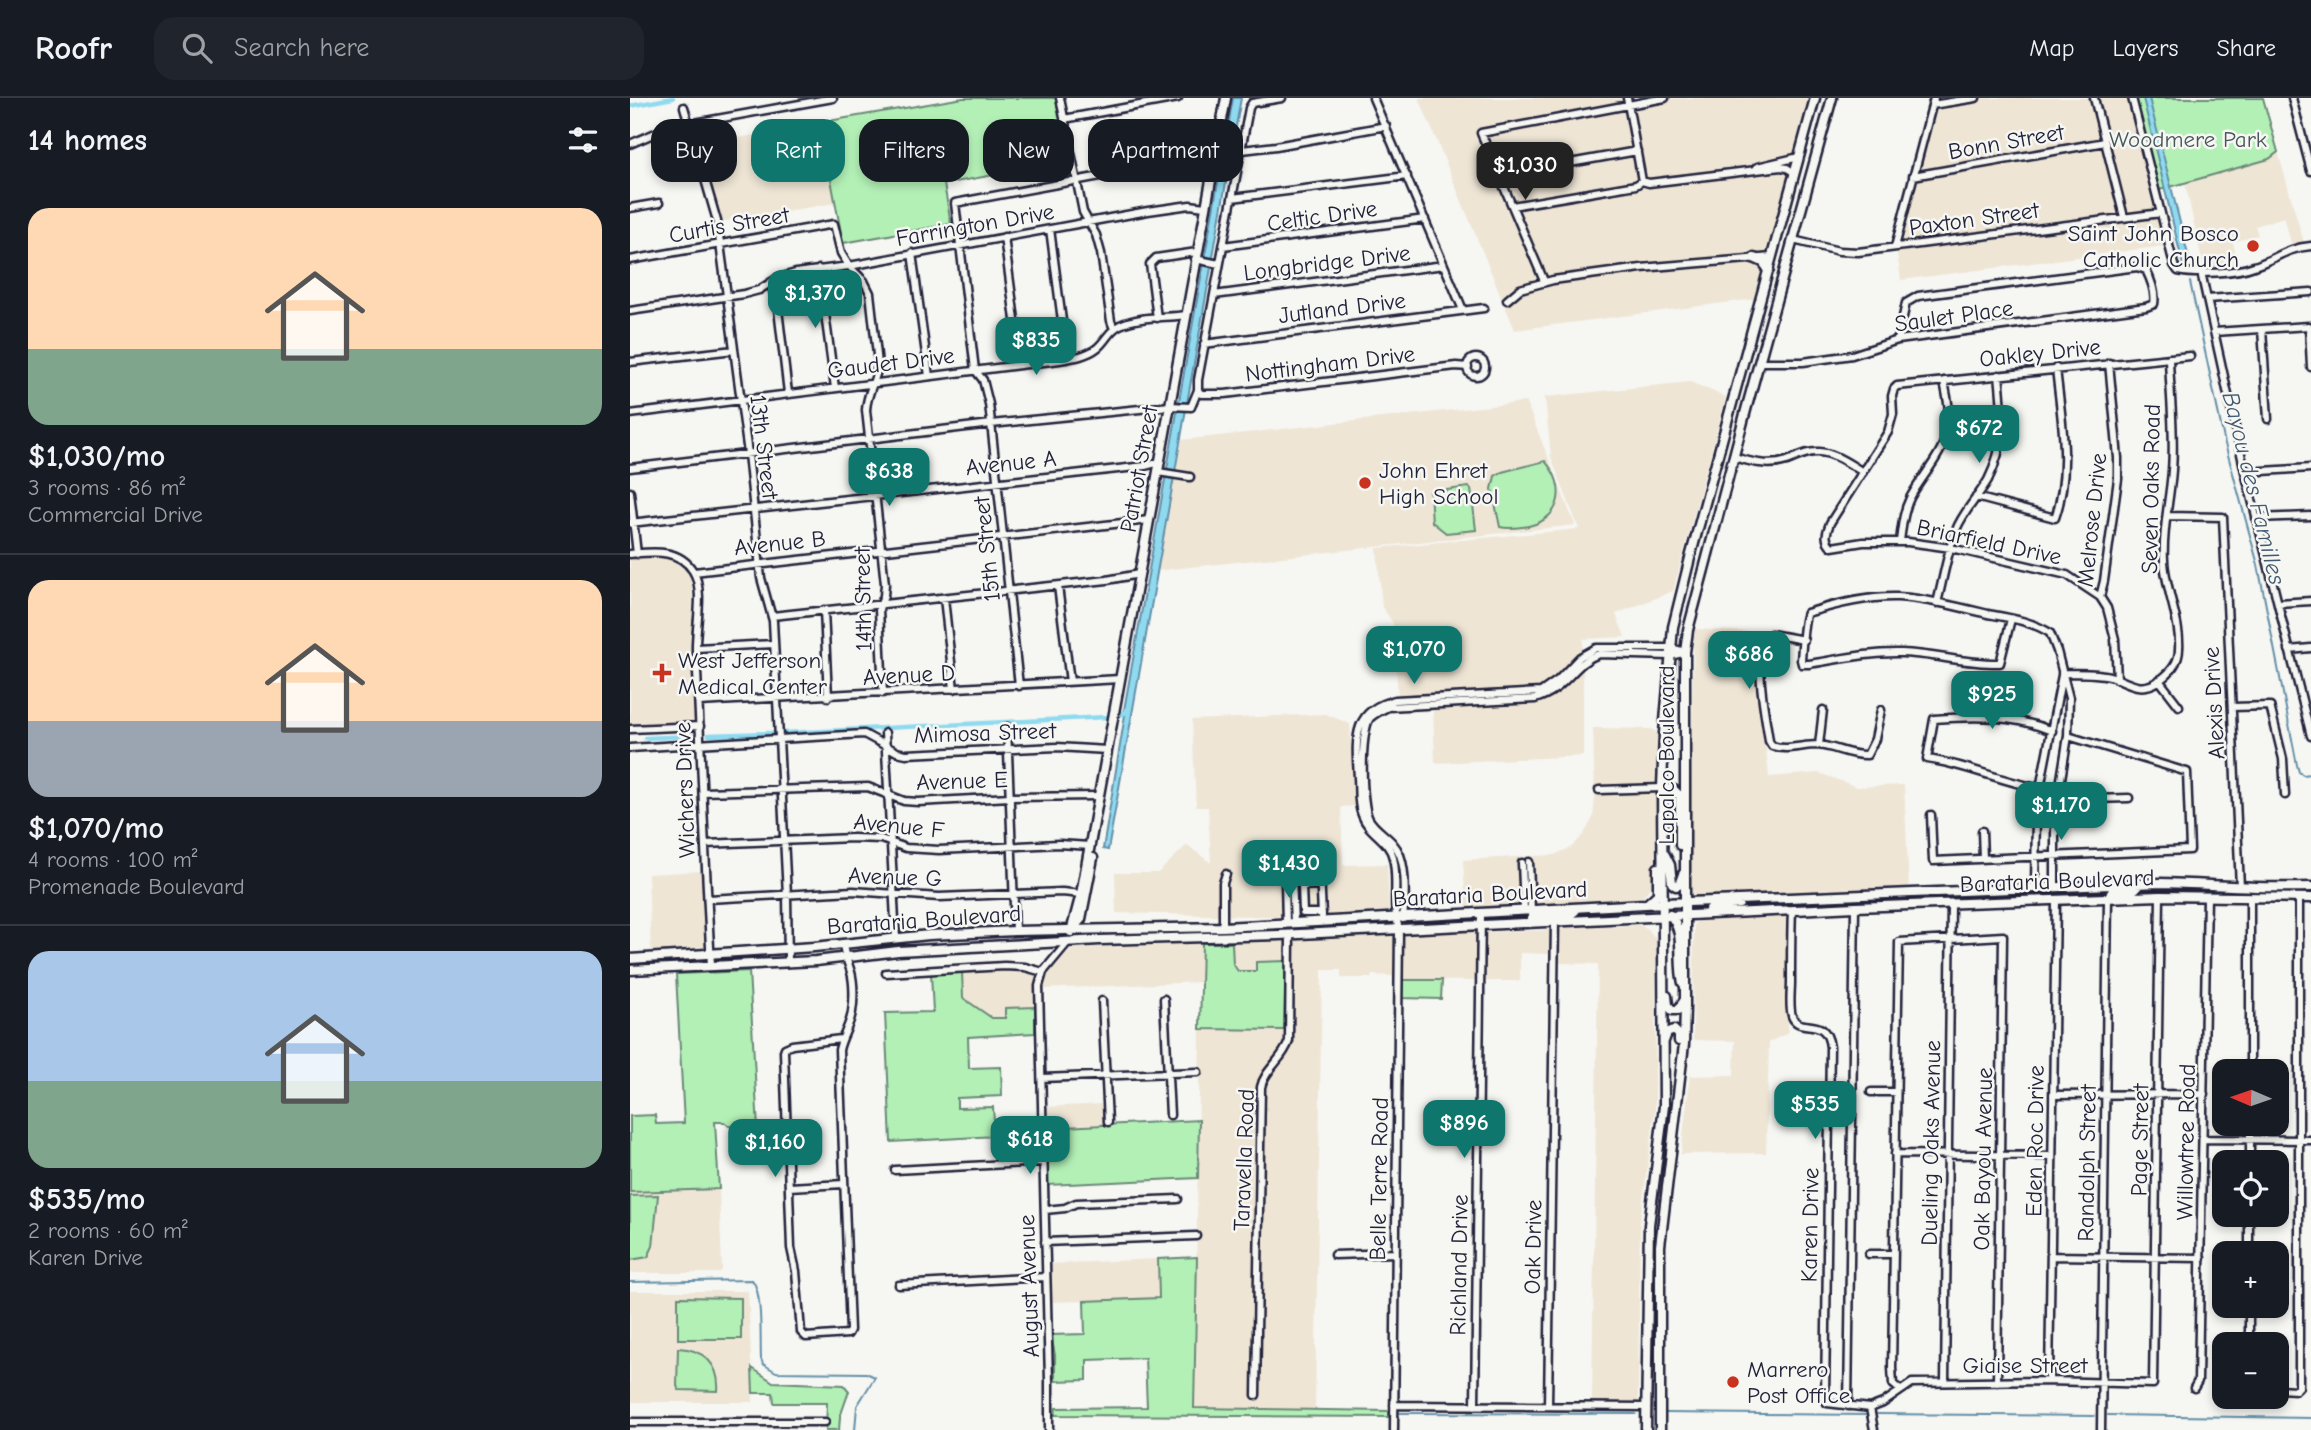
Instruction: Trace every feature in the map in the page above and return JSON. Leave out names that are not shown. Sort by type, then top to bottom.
[{"type":"main road","name":"Patriot Street","points":[[1222,119],[1226,98]]},
{"type":"main road","points":[[1823,131],[1825,98]]},
{"type":"main road","name":"Lapalco Boulevard","points":[[1660,1430],[1660,1246],[1680,1075],[1685,993],[1685,652],[1688,630],[1737,444],[1832,98]]},
{"type":"main road","name":"Lapalco Boulevard","points":[[1649,1430],[1647,1324],[1650,1211],[1664,1114],[1666,857],[1662,788],[1670,652],[1675,617],[1700,522],[1816,99]]},
{"type":"main road","name":"Patriot Street","points":[[1068,942],[1081,894],[1172,406],[1185,315],[1209,182]]},
{"type":"main road","points":[[1776,246],[1788,239],[1793,240]]},
{"type":"main road","points":[[1772,257],[1780,257],[1783,260],[1778,279],[1780,288]]},
{"type":"main road","points":[[1754,258],[1763,262],[1769,270]]},
{"type":"main road","points":[[1759,364],[1749,345],[1764,345]]},
{"type":"main road","points":[[1737,388],[1751,392]]},
{"type":"main road","points":[[1721,447],[1737,444]]},
{"type":"main road","points":[[1707,496],[1723,500]]},
{"type":"main road","points":[[1700,522],[1716,526]]},
{"type":"main road","points":[[1675,617],[1680,630],[1688,630]]},
{"type":"main road","points":[[1595,919],[1603,915],[1640,913],[1643,904],[1658,894],[1658,858],[1666,857],[1672,883],[1676,886],[1681,882],[1685,865],[1680,848],[1680,796],[1674,790],[1662,788]]},
{"type":"main road","points":[[1663,805],[1667,797],[1675,799],[1676,820],[1680,832]]},
{"type":"main road","name":"Patriot Street","points":[[1071,930],[1081,919],[1083,912],[1094,854],[1090,846]]},
{"type":"main road","points":[[2108,898],[2112,892],[2135,889],[2138,884]]},
{"type":"main road","name":"Barataria Boulevard","points":[[630,970],[788,962],[898,951],[1040,943],[1555,922],[1595,919],[1686,902],[2138,884],[2206,884],[2275,889],[2311,887]]},
{"type":"main road","points":[[2209,896],[2236,891],[2240,887]]},
{"type":"main road","points":[[2034,901],[2050,895],[2055,888]]},
{"type":"main road","points":[[2250,898],[2252,894],[2275,889]]},
{"type":"main road","points":[[1951,904],[1972,891]]},
{"type":"main road","points":[[1930,905],[1946,899],[1951,892]]},
{"type":"main road","points":[[1855,907],[1867,895]]},
{"type":"main road","points":[[1842,908],[1854,896]]},
{"type":"main road","name":"Barataria Boulevard","points":[[1687,915],[2160,896],[2311,898]]},
{"type":"main road","points":[[1781,911],[1794,898]]},
{"type":"main road","points":[[1792,910],[1805,898]]},
{"type":"main road","points":[[1709,914],[1712,908],[1740,904],[1744,900]]},
{"type":"main road","name":"Barataria Boulevard","points":[[630,959],[1015,931],[1223,927],[1290,924],[1322,917],[1400,918],[1643,904],[1665,908]]},
{"type":"main road","points":[[1665,908],[1687,915]]},
{"type":"main road","points":[[1664,969],[1670,1008],[1678,1010],[1685,993],[1679,970],[1678,928],[1676,921],[1665,908]]},
{"type":"main road","points":[[1530,923],[1533,916],[1570,914],[1577,909]]},
{"type":"main road","points":[[1519,923],[1528,910]]},
{"type":"main road","points":[[1083,912],[1085,921],[1096,929]]},
{"type":"main road","points":[[1290,934],[1304,922]]},
{"type":"main road","points":[[1279,935],[1290,924]]},
{"type":"main road","points":[[1664,942],[1668,936],[1672,937],[1679,951]]},
{"type":"main road","points":[[1663,1044],[1667,1033],[1677,1031],[1680,1075]]},
{"type":"main road","points":[[1647,1324],[1650,1321],[1654,1324],[1654,1343],[1660,1362]]},
{"type":"main road","points":[[1647,1390],[1651,1415],[1649,1430]]},
{"type":"street","points":[[717,119],[833,98]]},
{"type":"street","points":[[1060,98],[1064,119]]},
{"type":"street","points":[[1069,119],[1178,98]]},
{"type":"street","points":[[1243,143],[1248,108],[1252,103],[1282,98]]},
{"type":"street","points":[[1373,98],[1463,310]]},
{"type":"street","points":[[1544,281],[1481,133],[1628,101],[1665,98]]},
{"type":"street","points":[[1895,247],[1933,102],[1976,98]]},
{"type":"street","points":[[2094,98],[2124,217]]},
{"type":"street","points":[[2132,98],[2176,269],[2181,272],[2201,272],[2252,267],[2283,252],[2311,246]]},
{"type":"street","points":[[2292,98],[2311,171]]},
{"type":"street","points":[[1628,101],[1642,181]]},
{"type":"street","name":"13th Street","points":[[684,107],[688,119]]},
{"type":"street","points":[[1243,150],[1386,126]]},
{"type":"street","points":[[630,144],[651,135]]},
{"type":"street","name":"Bonn Street","points":[[1913,176],[2105,142]]},
{"type":"street","points":[[1498,170],[1524,164],[1542,168],[1637,151]]},
{"type":"street","points":[[1748,170],[1799,157]]},
{"type":"street","points":[[1642,181],[1649,183],[1787,167],[1795,173]]},
{"type":"street","points":[[1074,174],[1083,212],[1096,236],[1101,253],[1114,329]]},
{"type":"street","points":[[1232,198],[1407,176]]},
{"type":"street","points":[[1075,179],[1088,177]]},
{"type":"street","name":"15th Street","points":[[1019,686],[991,424],[983,380],[975,370],[955,203],[1075,179]]},
{"type":"street","points":[[1512,206],[1636,186],[1642,181]]},
{"type":"street","name":"13th Street","points":[[706,182],[721,244],[760,563],[772,616],[790,949],[788,962]]},
{"type":"street","points":[[630,468],[991,424],[1172,406],[1191,407],[1198,390],[1214,295],[1216,263],[1223,246],[1235,182]]},
{"type":"street","points":[[630,208],[659,203]]},
{"type":"street","name":"Farrington Drive","points":[[630,311],[727,298],[759,289],[796,273],[849,266],[959,244],[1184,206],[1205,207]]},
{"type":"street","name":"Paxton Street","points":[[1793,240],[1839,251],[1858,252],[2161,213]]},
{"type":"street","name":"Celtic Drive","points":[[1223,246],[1425,219]]},
{"type":"street","name":"Curtis Street","points":[[630,260],[834,224]]},
{"type":"street","name":"14th Street","points":[[834,224],[841,253],[864,281],[870,293],[878,364],[867,395],[866,410],[885,584],[880,605],[883,694]]},
{"type":"street","points":[[1050,229],[1067,359]]},
{"type":"street","points":[[1004,237],[1021,365]]},
{"type":"street","points":[[912,253],[929,376]]},
{"type":"street","points":[[1157,318],[1150,264],[1156,258],[1197,257],[1216,263]]},
{"type":"street","points":[[1507,300],[1520,289],[1544,281],[1641,268],[1772,257]]},
{"type":"street","name":"Longbridge Drive","points":[[1214,295],[1444,265]]},
{"type":"street","name":"Saulet Place","points":[[1759,364],[1803,362],[1852,355],[1898,340],[2146,307],[2155,301],[2146,270],[2137,267],[1918,296],[1906,303],[1898,340]]},
{"type":"street","points":[[819,270],[835,387]]},
{"type":"street","points":[[2201,272],[2245,472],[2311,736]]},
{"type":"street","points":[[771,282],[778,309],[788,393]]},
{"type":"street","points":[[2207,299],[2311,292]]},
{"type":"street","name":"Jutland Drive","points":[[1205,344],[1484,308]]},
{"type":"street","name":"Gaudet Drive","points":[[630,414],[1067,359],[1097,348],[1114,329],[1133,320],[1185,315]]},
{"type":"street","points":[[2214,332],[2309,326],[2311,367]]},
{"type":"street","points":[[2262,329],[2267,419]]},
{"type":"street","points":[[630,362],[734,349]]},
{"type":"street","name":"Oakley Drive","points":[[1863,472],[1888,432],[1893,414],[1892,396],[1897,386],[2190,356]]},
{"type":"street","name":"Seven Oaks Road","points":[[2159,680],[2176,663],[2179,651],[2179,637],[2164,558],[2173,467],[2169,358]]},
{"type":"street","name":"Melrose Drive","points":[[2109,363],[2118,479],[2100,597],[2111,621],[2115,639],[2117,679]]},
{"type":"street","name":"Nottingham Drive","points":[[1198,390],[1205,395],[1225,394],[1456,366],[1468,367]]},
{"type":"street","points":[[1976,497],[2055,518],[2064,454],[2056,368]]},
{"type":"street","points":[[1937,603],[1956,529],[1988,480],[1999,451],[2003,434],[2003,411],[1999,374]]},
{"type":"street","points":[[1900,541],[1905,510],[1940,452],[1948,430],[1949,409],[1944,381]]},
{"type":"street","points":[[1734,457],[1771,464],[1821,452],[1842,459],[1863,472]]},
{"type":"street","name":"Avenue A","points":[[632,522],[1145,466],[1160,462]]},
{"type":"street","points":[[1145,466],[1159,474],[1190,477]]},
{"type":"street","points":[[2245,472],[2311,468]]},
{"type":"street","name":"Briarfield Drive","points":[[1863,472],[1830,523],[1826,541],[1832,547],[1863,542],[1900,541],[1951,548],[2058,572],[2079,581],[2100,597]]},
{"type":"street","points":[[630,492],[633,554],[670,553],[694,572]]},
{"type":"street","name":"Alexis Drive","points":[[2168,516],[2223,517],[2240,887]]},
{"type":"street","points":[[2256,518],[2311,516]]},
{"type":"street","name":"Avenue B","points":[[694,572],[1149,520]]},
{"type":"street","name":"Wichers Drive","points":[[694,572],[699,591],[696,648],[711,965]]},
{"type":"street","points":[[772,616],[1128,578],[1139,574]]},
{"type":"street","points":[[1058,586],[1070,682]]},
{"type":"street","points":[[2011,619],[2000,663],[1972,663],[1900,653],[1862,655],[1802,664],[1804,616],[1827,607],[1883,597],[1937,603],[2028,622],[2050,633],[2069,698],[2068,736],[2057,800],[2055,888]]},
{"type":"street","points":[[944,598],[954,690]]},
{"type":"street","points":[[2278,603],[2311,601]]},
{"type":"street","points":[[824,610],[828,697]]},
{"type":"street","points":[[1804,640],[1777,635],[1769,636],[1764,642],[1760,673],[1769,741],[1772,746],[1781,748],[1819,745],[1867,755],[1875,739],[1881,710]]},
{"type":"street","points":[[696,648],[774,644]]},
{"type":"street","points":[[2289,650],[2311,648]]},
{"type":"street","points":[[1399,929],[1403,867],[1400,855],[1392,841],[1369,819],[1365,808],[1362,744],[1371,717],[1388,707],[1518,700],[1545,696],[1555,691],[1588,658],[1599,654],[1685,652]]},
{"type":"street","points":[[2063,673],[2117,679],[2128,685],[2143,687],[2159,680],[2179,706]]},
{"type":"street","points":[[2035,889],[2036,809],[2063,673]]},
{"type":"street","name":"Avenue D","points":[[699,702],[1120,679]]},
{"type":"street","points":[[2301,697],[2311,697]]},
{"type":"street","points":[[2056,706],[2069,710]]},
{"type":"street","points":[[2232,707],[2270,706],[2283,759],[2285,795]]},
{"type":"street","points":[[1819,745],[1823,710]]},
{"type":"street","points":[[2039,788],[2010,782],[1953,763],[1927,759],[1934,719],[1991,717],[2040,726],[2052,731]]},
{"type":"street","points":[[630,729],[701,726]]},
{"type":"street","points":[[1006,727],[1015,931]]},
{"type":"street","points":[[885,733],[896,939]]},
{"type":"street","name":"Mimosa Street","points":[[630,748],[864,734],[906,754],[1057,747],[1107,750]]},
{"type":"street","points":[[1931,815],[1933,861],[2190,850],[2187,772],[2068,736]]},
{"type":"street","points":[[2045,759],[2063,763]]},
{"type":"street","name":"Avenue E","points":[[703,792],[868,787],[904,801],[918,802],[1099,796]]},
{"type":"street","points":[[1599,790],[1662,788]]},
{"type":"street","points":[[2057,800],[2129,798]]},
{"type":"street","points":[[1982,831],[1983,859]]},
{"type":"street","name":"Avenue F","points":[[705,845],[853,838],[881,839],[906,848],[939,850],[1059,844],[1090,846]]},
{"type":"street","points":[[1525,862],[1528,910]]},
{"type":"street","points":[[1320,872],[1322,917],[1303,914],[1302,886],[1320,885]]},
{"type":"street","points":[[1223,927],[1223,883],[1226,874]]},
{"type":"street","points":[[1287,874],[1292,880],[1290,924],[1285,881],[1287,874]]},
{"type":"street","name":"Avenue G","points":[[708,899],[853,891],[939,897],[1062,892],[1081,894]]},
{"type":"street","name":"Page Street","points":[[2153,1384],[2160,896]]},
{"type":"street","name":"Willowtree Road","points":[[2194,1388],[2198,1381],[2209,896]]},
{"type":"street","name":"Randolph Street","points":[[2101,1430],[2108,898]]},
{"type":"street","points":[[2250,898],[2250,1059]]},
{"type":"street","points":[[2289,1390],[2296,1390],[2299,1387],[2299,899]]},
{"type":"street","name":"Eden Roc Drive","points":[[2049,1381],[2056,900]]},
{"type":"street","name":"Dueling Oaks Avenue","points":[[1945,1382],[1951,904]]},
{"type":"street","points":[[1855,907],[1848,1406],[1870,1408],[1874,1430]]},
{"type":"street","name":"Karen Drive","points":[[1792,910],[1790,1002],[1793,1018],[1798,1023],[1820,1027],[1826,1032],[1830,1047],[1825,1397],[1827,1403],[1848,1406]]},
{"type":"street","name":"Richland Drive","points":[[1475,1406],[1481,914]]},
{"type":"street","name":"Oak Drive","points":[[1548,1406],[1555,922]]},
{"type":"street","name":"Belle Terre Road","points":[[1394,1430],[1399,929]]},
{"type":"street","name":"Taravella Road","points":[[1256,1395],[1261,1087],[1262,1080],[1285,1052],[1289,1041],[1290,934]]},
{"type":"street","name":"Oak Bayou Avenue","points":[[1951,939],[2003,936],[1997,1382]]},
{"type":"street","points":[[1900,1390],[1893,1384],[1892,1368],[1899,942],[1951,939]]},
{"type":"street","points":[[886,973],[1004,966],[1025,967],[1043,972],[1068,942]]},
{"type":"street","points":[[1040,943],[1054,951],[1055,958]]},
{"type":"street","points":[[841,1039],[792,1045],[784,1051],[791,1248],[796,1270],[801,1332],[806,1337],[849,1333],[839,1050],[841,1039],[848,1029],[853,1002],[852,977],[844,957],[843,944]]},
{"type":"street","name":"August Avenue","points":[[1043,972],[1039,986],[1049,1430]]},
{"type":"street","points":[[1164,999],[1170,1115]]},
{"type":"street","points":[[1102,1001],[1108,1122]]},
{"type":"street","points":[[1042,1078],[1198,1072]]},
{"type":"street","points":[[1871,1092],[1896,1092]]},
{"type":"street","points":[[2053,1095],[2204,1094]]},
{"type":"street","points":[[2203,1139],[2311,1140]]},
{"type":"street","points":[[2250,1139],[2250,1150]]},
{"type":"street","points":[[1895,1154],[2052,1156]]},
{"type":"street","points":[[895,1170],[1043,1162]]},
{"type":"street","points":[[789,1187],[844,1184]]},
{"type":"street","points":[[1045,1210],[1065,1208],[1076,1203],[1178,1199]]},
{"type":"street","points":[[1045,1242],[1196,1236]]},
{"type":"street","points":[[1334,1255],[1396,1253]]},
{"type":"street","points":[[1869,1254],[1894,1254]]},
{"type":"street","points":[[2051,1256],[2201,1258]]},
{"type":"street","points":[[899,1285],[1046,1277]]},
{"type":"street","name":"Giaise Street","points":[[1870,1408],[1883,1403],[1912,1383],[2049,1381],[2153,1384]]},
{"type":"street","points":[[1394,1405],[1647,1407]]},
{"type":"street","points":[[630,1422],[825,1422]]},
{"type":"shaded area","points":[[1419,98],[1808,98],[1755,299],[1515,330]]},
{"type":"shaded area","points":[[1939,98],[2128,98],[2164,246],[1901,280],[1897,253]]},
{"type":"shaded area","points":[[751,136],[751,182],[832,182],[836,203],[721,222],[709,182],[737,182],[737,138]]},
{"type":"shaded area","points":[[2278,152],[2304,243],[2292,246],[2284,217],[2255,226],[2258,235],[2233,242],[2238,266],[2204,269],[2185,183],[2269,159]]},
{"type":"shaded area","points":[[1690,382],[1726,397],[1673,591],[1616,614],[1625,637],[1583,639],[1583,756],[1435,763],[1433,711],[1399,712],[1393,623],[1382,607],[1377,548],[1579,529],[1551,457],[1545,397]]},
{"type":"shaded area","name":"John Ehret High School","points":[[1526,402],[1575,525],[1154,571],[1182,440]]},
{"type":"shaded area","name":"West Jefferson Medical Center","points":[[630,558],[674,558],[686,567],[692,579],[695,721],[693,724],[630,727]]},
{"type":"shaded area","points":[[1694,629],[1753,632],[1769,777],[1819,773],[1857,787],[1904,785],[1909,889],[1704,896],[1696,896],[1691,892],[1689,883]]},
{"type":"shaded area","points":[[1326,714],[1350,724],[1354,806],[1341,807],[1343,865],[1387,864],[1389,913],[1298,917],[1116,913],[1115,873],[1158,873],[1187,845],[1211,863],[1208,807],[1196,807],[1192,720]]},
{"type":"shaded area","points":[[1593,728],[1652,729],[1657,733],[1655,876],[1651,886],[1642,898],[1466,909],[1463,860],[1554,855],[1572,847],[1584,834],[1593,818],[1595,798]]},
{"type":"shaded area","points":[[702,871],[704,949],[651,953],[648,874]]},
{"type":"shaded area","points":[[1788,915],[1788,1033],[1769,1042],[1766,1153],[1681,1154],[1690,1076],[1734,1075],[1735,1041],[1693,1040],[1694,924],[1704,918]]},
{"type":"shaded area","points":[[1640,925],[1647,928],[1656,939],[1655,1111],[1640,1222],[1638,1403],[1592,1404],[1598,964],[1559,963],[1560,930],[1565,927]]},
{"type":"shaded area","points":[[1550,930],[1550,954],[1520,953],[1520,981],[1485,981],[1485,932]]},
{"type":"shaded area","points":[[1476,931],[1475,981],[1402,980],[1404,934]]},
{"type":"shaded area","points":[[1394,935],[1395,976],[1341,978],[1341,970],[1322,970],[1315,1410],[1194,1408],[1200,1029],[1293,1030],[1294,943],[1297,939]]},
{"type":"shaded area","points":[[1283,940],[1286,943],[1286,961],[1256,962],[1256,971],[1238,971],[1233,965],[1232,943]]},
{"type":"shaded area","points":[[1202,943],[1201,982],[1042,989],[1045,977],[1072,948]]},
{"type":"shaded area","points":[[994,969],[1035,972],[1035,1007],[1006,1008],[1006,1018],[992,1018],[963,998],[962,972]]},
{"type":"shaded area","points":[[1104,1104],[1105,1125],[1046,1128],[1046,1107]]},
{"type":"shaded area","points":[[719,1189],[722,1270],[719,1273],[630,1273],[630,1192]]},
{"type":"shaded area","points":[[1158,1259],[1159,1298],[1050,1302],[1049,1264]]},
{"type":"shaded area","points":[[630,1291],[748,1291],[753,1402],[630,1402]]},
{"type":"green space","points":[[963,98],[1060,98],[1064,119],[983,119],[983,177],[969,180],[969,119],[859,119],[859,182],[955,182],[944,184],[951,224],[843,243],[831,182],[845,182],[845,119],[840,119]]},
{"type":"green space","name":"Woodmere Park","points":[[2132,98],[2263,98],[2278,152],[2269,159],[2156,191]]},
{"type":"green space","points":[[1545,461],[1553,471],[1559,492],[1553,511],[1536,524],[1514,528],[1500,527],[1492,489],[1495,476]]},
{"type":"green space","points":[[1469,487],[1476,530],[1446,533],[1432,522],[1430,492]]},
{"type":"green space","points":[[1202,943],[1232,943],[1233,964],[1238,971],[1256,971],[1256,962],[1286,961],[1284,1030],[1200,1029]]},
{"type":"green space","points":[[749,971],[758,1129],[715,1122],[719,1189],[630,1192],[630,1116],[655,1115],[656,1124],[684,1123],[676,974]]},
{"type":"green space","points":[[962,972],[963,998],[992,1018],[1005,1018],[1005,1008],[1035,1007],[1035,1033],[968,1037],[969,1068],[1001,1067],[1002,1096],[957,1098],[957,1108],[993,1107],[995,1136],[891,1142],[885,1013],[933,1012],[931,973]]},
{"type":"green space","points":[[1402,980],[1442,980],[1441,999],[1402,998]]},
{"type":"green space","points":[[1199,1120],[1198,1178],[1047,1185],[1046,1128]]},
{"type":"green space","points":[[658,1195],[653,1246],[648,1257],[630,1260],[630,1196]]},
{"type":"green space","points":[[1197,1257],[1194,1408],[1389,1411],[1389,1417],[1055,1415],[1056,1408],[1147,1407],[1145,1358],[1087,1360],[1087,1380],[1055,1381],[1055,1355],[1051,1335],[1085,1334],[1084,1301],[1159,1298],[1158,1259]]},
{"type":"green space","points":[[678,1297],[741,1298],[741,1339],[678,1339]]},
{"type":"green space","points":[[678,1348],[695,1351],[708,1360],[716,1373],[718,1391],[679,1390]]},
{"type":"green space","points":[[752,1368],[773,1382],[844,1385],[849,1391],[840,1417],[839,1430],[826,1430],[827,1403],[774,1403],[773,1393],[753,1393]]},
{"type":"water","points":[[1233,98],[1241,98],[1237,119],[1229,119]]},
{"type":"water","points":[[2143,98],[2149,98],[2190,263],[2183,265]]},
{"type":"water","points":[[1218,182],[1226,182],[1108,850],[1103,849],[1124,710]]},
{"type":"waterway","points":[[630,106],[673,98]]},
{"type":"waterway","name":"Bayou des Familles","points":[[2190,282],[2225,444],[2258,565],[2297,765],[2303,775],[2311,774]]},
{"type":"waterway","points":[[785,733],[1107,717],[1123,714],[1128,710]]},
{"type":"waterway","points":[[709,735],[772,733]]},
{"type":"waterway","points":[[645,738],[692,736]]},
{"type":"waterway","points":[[630,1282],[752,1280],[758,1295],[763,1364],[776,1372],[866,1373],[875,1377],[857,1406],[855,1430]]},
{"type":"waterway","points":[[1400,1413],[1636,1414]]},
{"type":"waterway","points":[[1665,1413],[1868,1415]]},
{"type":"waterway","points":[[1877,1414],[2094,1416]]},
{"type":"waterway","points":[[2108,1415],[2311,1418]]},
{"type":"place","name":"Saint John Bosco Catholic Church","points":[[2253,246]]},
{"type":"place","name":"John Ehret High School","points":[[1365,483]]},
{"type":"place","name":"West Jefferson Medical Center","points":[[662,673]]},
{"type":"place","name":"Marrero Post Office","points":[[1733,1382]]}]
